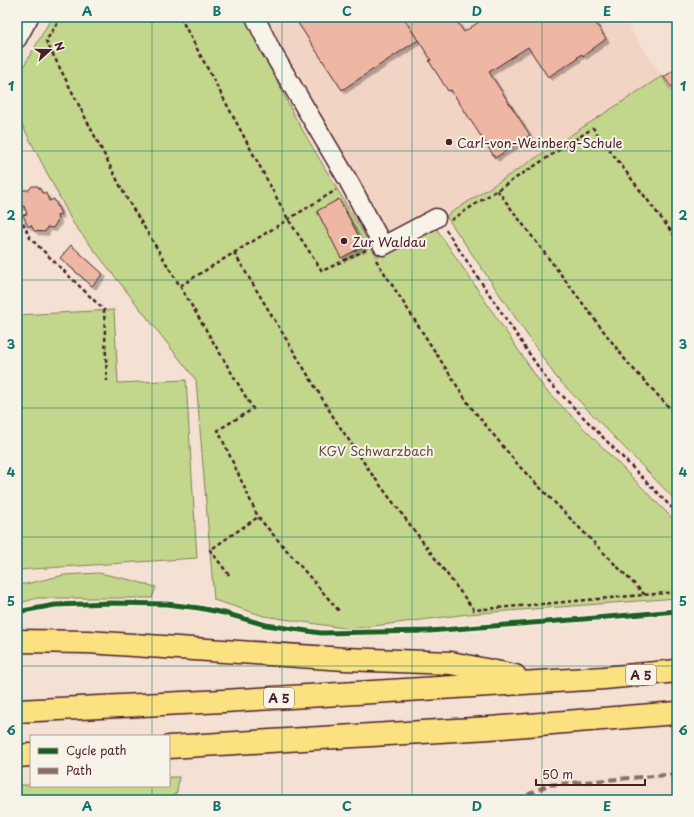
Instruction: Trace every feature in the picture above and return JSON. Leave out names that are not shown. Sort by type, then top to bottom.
[{"type":"highway","points":[[17,641],[102,643],[361,660],[451,663],[541,682]]},
{"type":"highway","name":"A 5","points":[[17,711],[224,701],[541,682],[677,671]]},
{"type":"highway","points":[[170,747],[490,728],[677,712]]},
{"type":"highway","points":[[17,756],[30,755]]},
{"type":"lane","points":[[17,39],[29,17]]},
{"type":"lane","points":[[255,17],[272,50],[349,182],[383,246],[439,222]]},
{"type":"path","points":[[60,17],[46,41],[127,198],[253,409],[218,430],[258,517],[340,612]]},
{"type":"path","points":[[180,17],[288,219],[322,271],[369,249]]},
{"type":"path","points":[[677,238],[593,128],[497,190],[439,222],[548,380],[677,513]]},
{"type":"path","points":[[180,286],[349,182]]},
{"type":"path","points":[[497,190],[627,362],[677,416]]},
{"type":"path","points":[[17,210],[30,238],[104,310],[107,381]]},
{"type":"path","points":[[234,253],[334,418],[372,473],[474,610],[677,592]]},
{"type":"path","points":[[373,255],[475,412],[519,466],[645,595]]},
{"type":"path","points":[[229,575],[210,550],[258,517]]},
{"type":"shaded area","name":"Carl-von-Weinberg-Schule","points":[[263,17],[622,17],[662,76],[450,221],[441,208],[389,236],[277,44]]},
{"type":"green space","name":"KGV Schwarzbach","points":[[52,17],[245,17],[296,119],[377,257],[434,225],[544,388],[677,523],[677,598],[468,614],[350,629],[264,616],[214,600],[196,380],[73,223],[17,115],[17,78]]},
{"type":"green space","points":[[662,76],[677,101],[677,502],[556,377],[446,216]]},
{"type":"green space","points":[[114,310],[118,383],[186,380],[197,558],[17,570],[17,315]]},
{"type":"green space","points":[[99,573],[156,587],[152,598],[37,598],[17,604],[17,584],[26,584],[64,575]]},
{"type":"green space","points":[[170,777],[179,777],[177,792],[168,800],[17,800],[17,785],[30,785],[30,787],[170,787]]},
{"type":"building","points":[[294,17],[403,17],[418,40],[342,90]]},
{"type":"building","points":[[403,17],[454,17],[464,32],[486,17],[592,17],[606,39],[583,56],[582,54],[548,77],[528,47],[489,72],[530,135],[495,158],[451,90],[448,91],[429,61],[431,60]]},
{"type":"building","points":[[677,68],[677,83],[671,87],[664,77]]},
{"type":"building","points":[[32,186],[38,186],[42,193],[46,193],[49,201],[54,199],[61,214],[57,215],[58,220],[53,228],[47,227],[45,232],[34,231],[31,225],[28,227],[23,215],[27,214],[24,206],[18,207],[17,204],[17,193],[20,190],[29,190]]},
{"type":"building","points":[[339,199],[364,246],[341,258],[317,211]]},
{"type":"building","points":[[71,245],[103,274],[92,286],[60,258]]},
{"type":"marked path","points":[[517,800],[548,785],[677,774]]},
{"type":"cycle path","points":[[17,612],[55,605],[111,603],[167,604],[224,613],[266,625],[321,633],[429,631],[677,611]]},
{"type":"place","name":"Carl-von-Weinberg-Schule","points":[[449,142]]},
{"type":"place","name":"Zur Waldau","points":[[344,241]]}]
